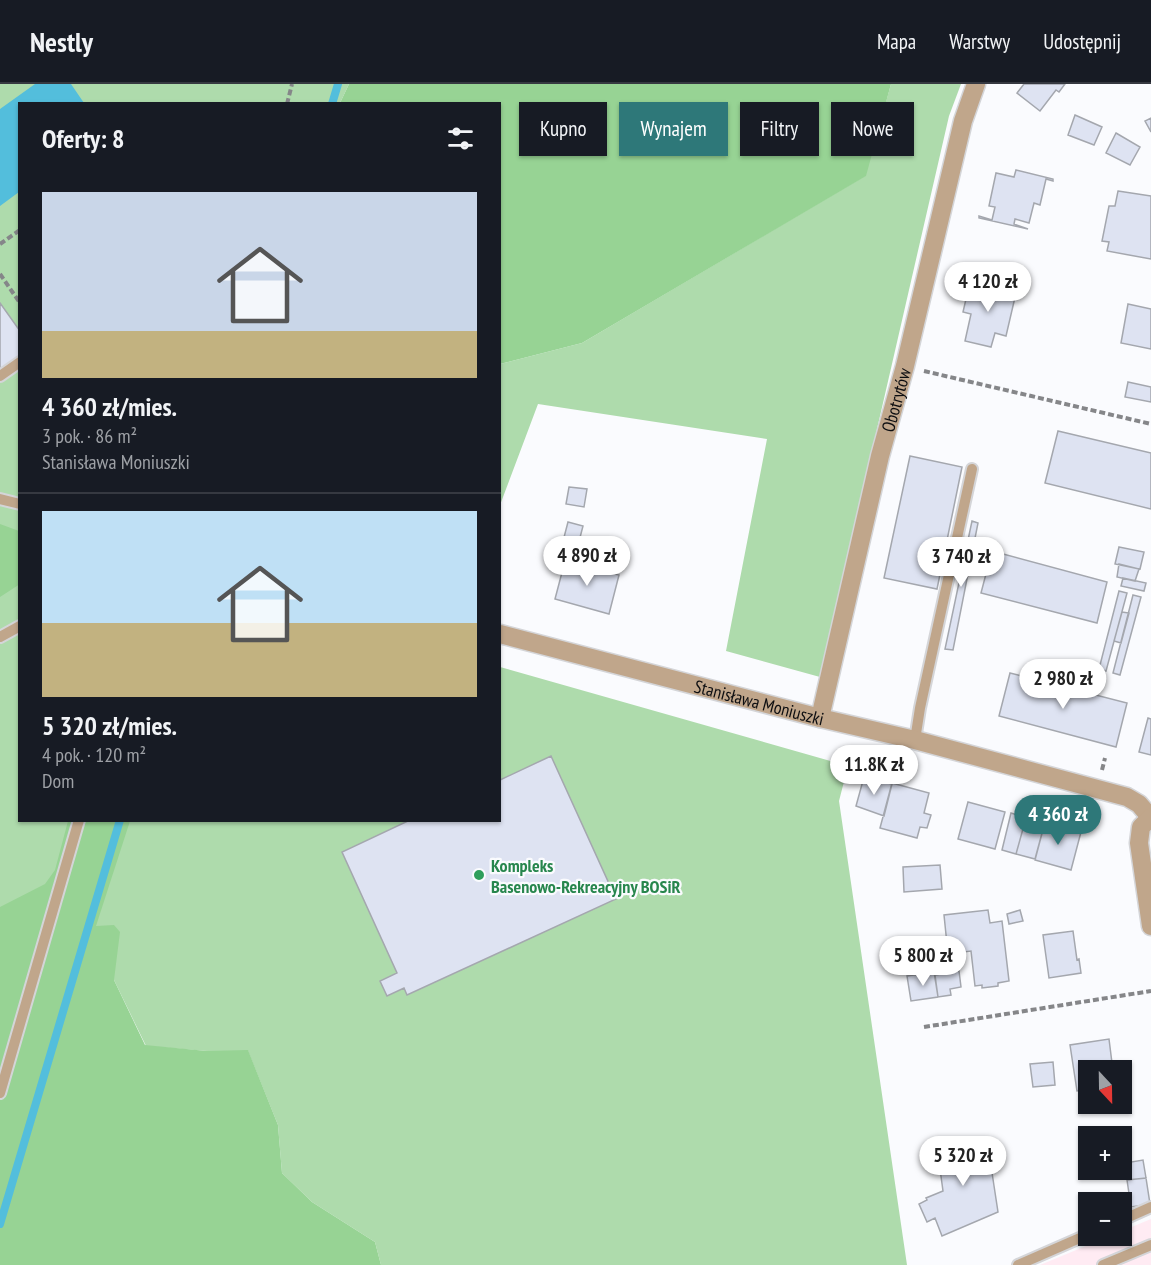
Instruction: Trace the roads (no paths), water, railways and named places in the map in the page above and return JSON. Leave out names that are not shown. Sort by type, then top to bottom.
[{"type":"street","name":"Obotrytów","points":[[820,718],[880,456],[905,366],[963,121],[976,84]]},
{"type":"street","name":"Stanisława Moniuszki","points":[[501,634],[1128,796],[1151,817]]},
{"type":"street","points":[[1151,817],[1141,827],[1139,843],[1151,926]]},
{"type":"lane","points":[[0,376],[18,363]]},
{"type":"lane","points":[[915,740],[972,469]]},
{"type":"lane","points":[[0,499],[18,504]]},
{"type":"lane","points":[[0,637],[18,627]]},
{"type":"lane","points":[[0,1093],[78,822]]},
{"type":"lane","points":[[1132,1216],[1151,1207]]},
{"type":"lane","points":[[1018,1265],[1078,1239]]},
{"type":"lane","points":[[1103,1265],[1151,1245]]},
{"type":"water","points":[[35,84],[71,84],[83,102],[18,102],[18,193],[0,206],[0,109]]},
{"type":"waterway","points":[[333,102],[338,84]]},
{"type":"waterway","points":[[0,1224],[119,822]]},
{"type":"place","name":"Kompleks Basenowo-Rekreacyjny BOSiR","points":[[479,875]]}]
